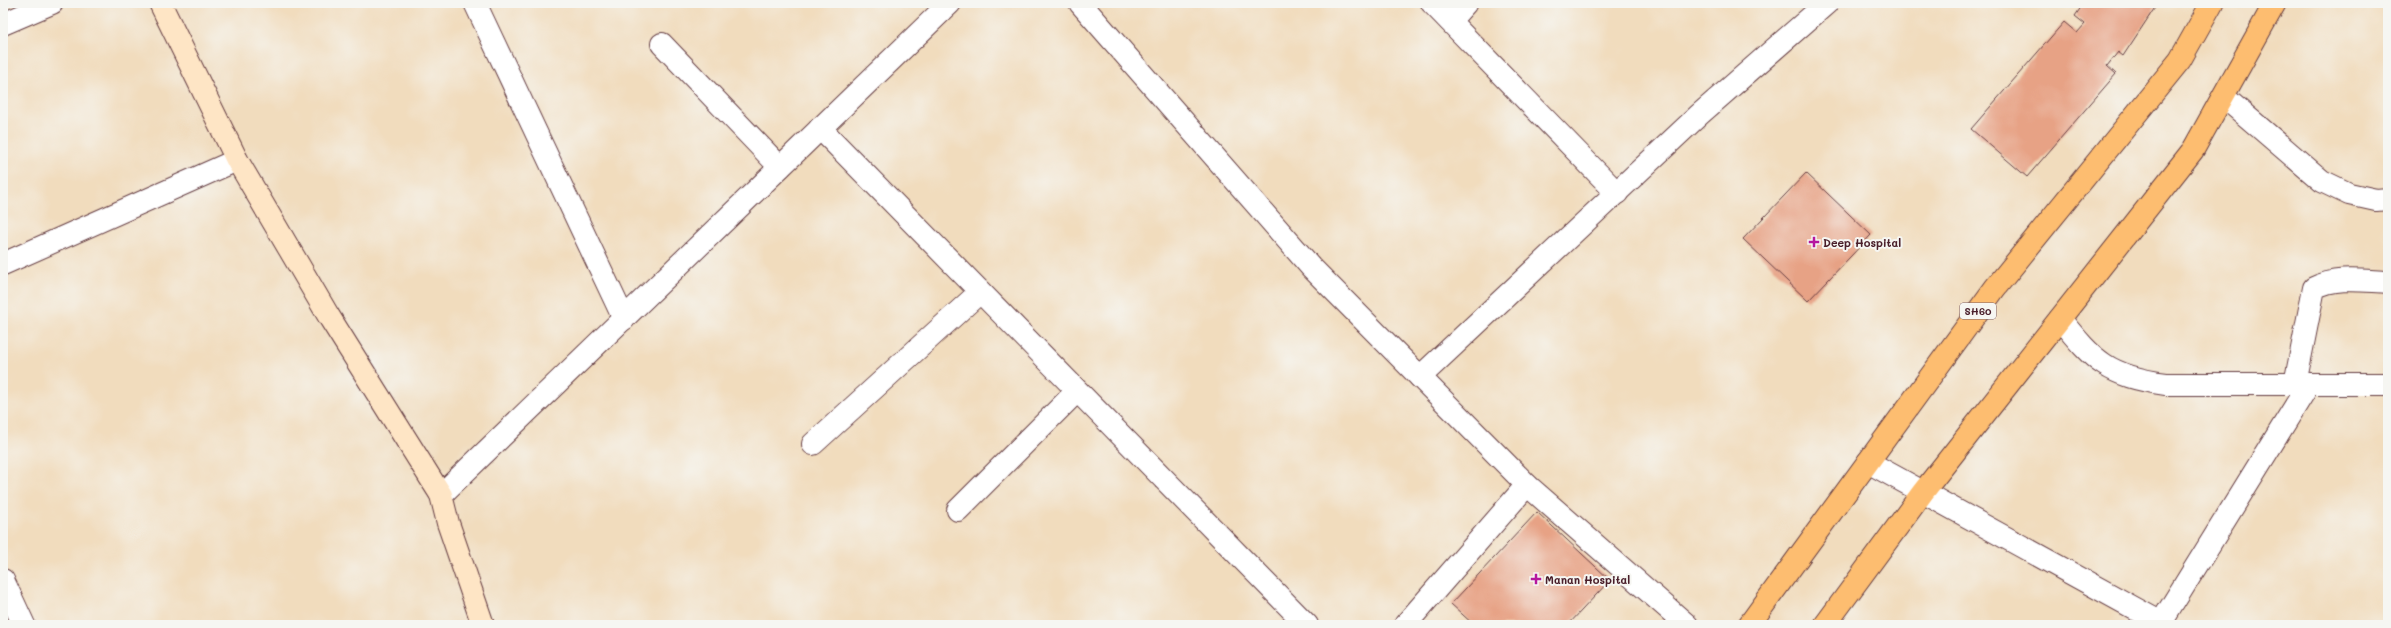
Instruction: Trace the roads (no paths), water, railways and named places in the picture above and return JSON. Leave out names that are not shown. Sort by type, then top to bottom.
[{"type":"main road","name":"SH60","points":[[1749,625],[1995,288],[2180,60],[2212,3]]},
{"type":"main road","points":[[1825,625],[1923,492],[2193,150],[2275,3]]},
{"type":"street","points":[[3,24],[52,3]]},
{"type":"street","points":[[160,3],[238,160],[328,315],[441,495],[448,523],[483,625]]},
{"type":"street","points":[[475,3],[624,318]]},
{"type":"street","points":[[441,495],[950,3]]},
{"type":"street","points":[[1080,3],[1311,267],[1527,485],[1687,625]]},
{"type":"street","points":[[1432,3],[1617,193]]},
{"type":"street","points":[[1450,21],[1466,3]]},
{"type":"street","points":[[1420,377],[1700,114],[1827,3]]},
{"type":"street","points":[[662,44],[780,167]]},
{"type":"street","points":[[2224,96],[2322,180],[2349,194],[2376,200],[2388,199]]},
{"type":"street","points":[[820,128],[1307,625]]},
{"type":"street","points":[[3,264],[238,160]]},
{"type":"street","points":[[1868,462],[2163,624],[2302,384],[2314,288],[2324,283],[2340,280],[2388,282]]},
{"type":"street","points":[[813,444],[980,292]]},
{"type":"street","points":[[2060,318],[2087,352],[2104,366],[2144,381],[2166,384],[2388,384]]},
{"type":"street","points":[[958,510],[1077,391]]},
{"type":"street","points":[[1405,625],[1527,485]]},
{"type":"street","points":[[3,580],[24,625]]},
{"type":"place","name":"Deep Hospital","points":[[1814,242]]},
{"type":"place","name":"Manan Hospital","points":[[1536,579]]}]
